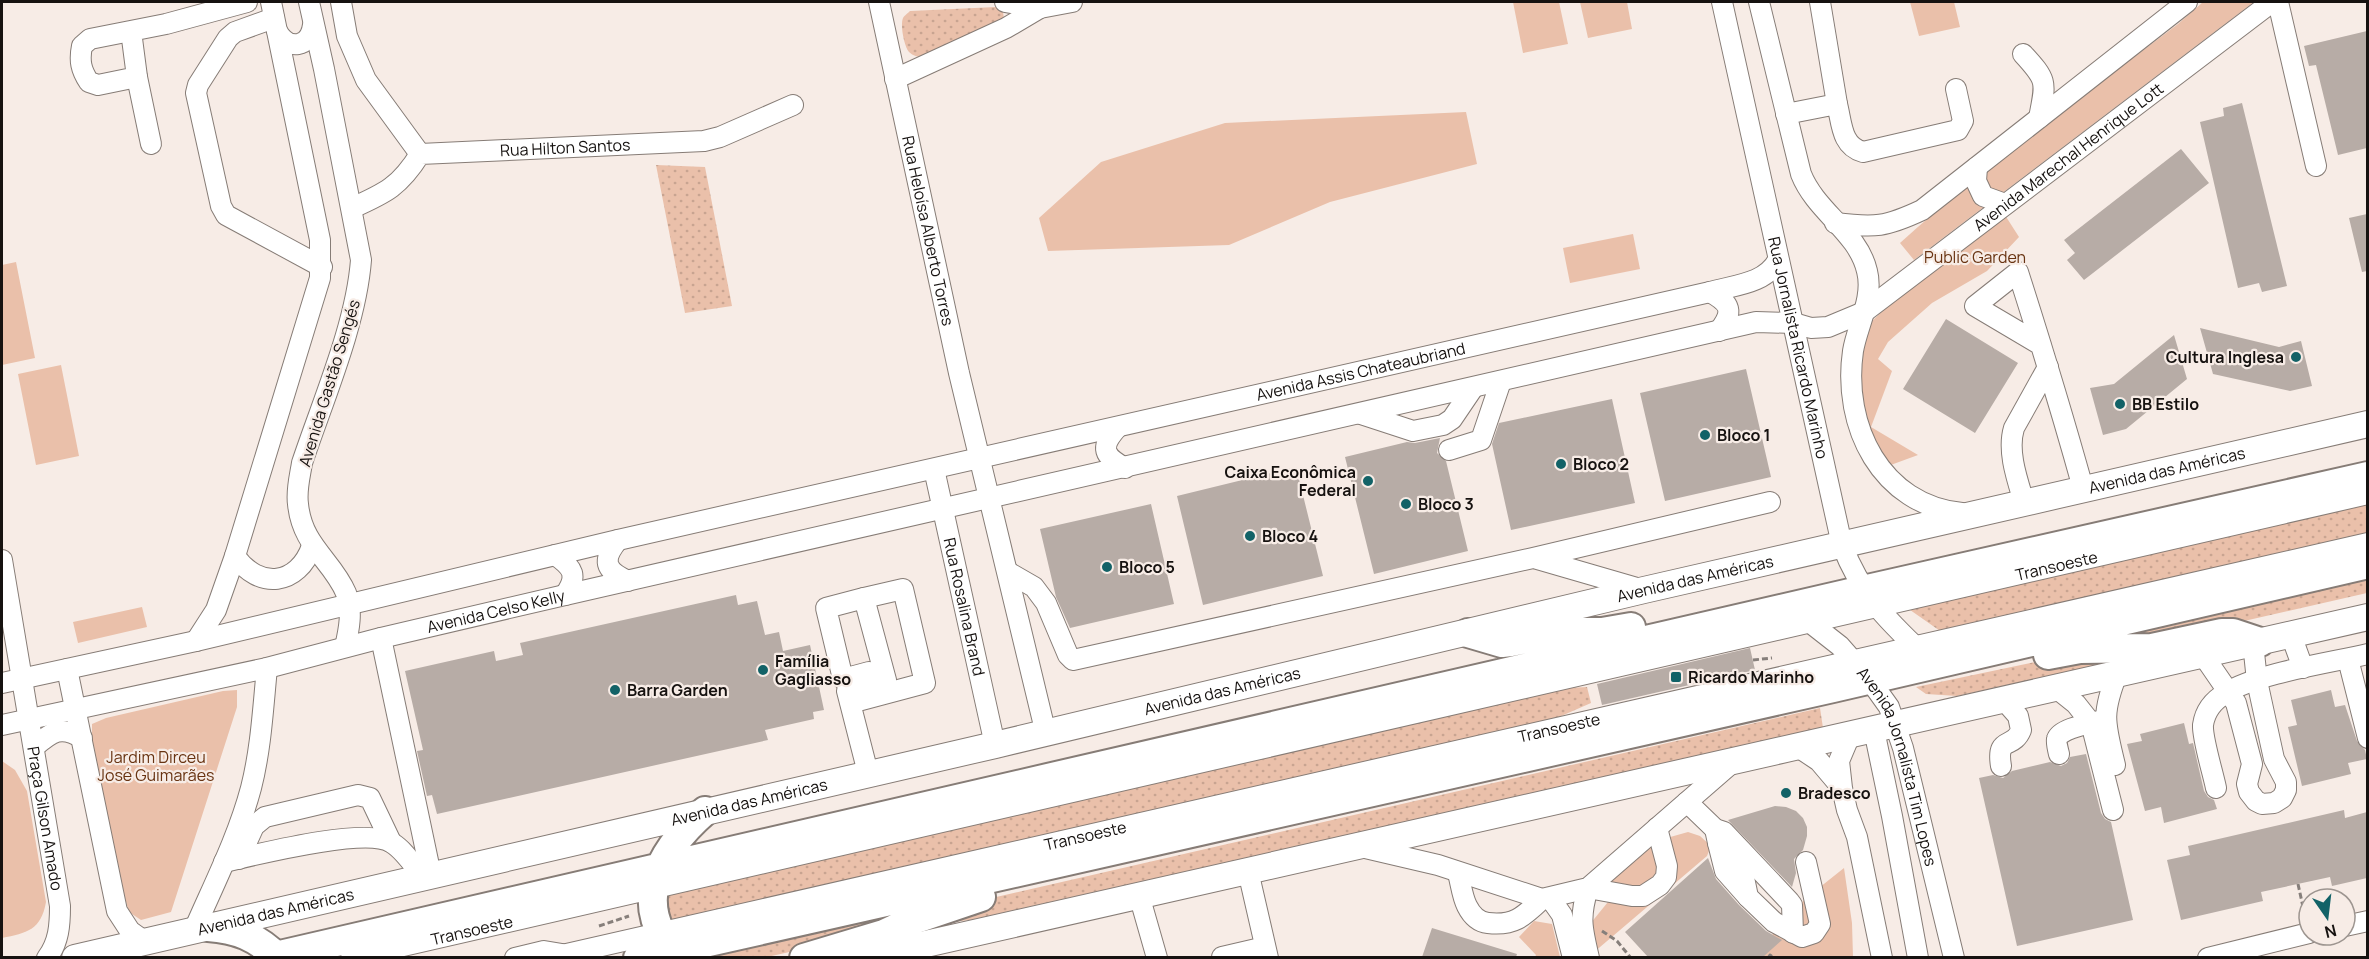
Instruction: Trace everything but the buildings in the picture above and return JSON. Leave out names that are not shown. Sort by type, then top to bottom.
[{"type":"highway","points":[[2296,493],[2305,483],[2322,471],[2367,458]]},
{"type":"highway","points":[[201,928],[243,932],[259,942],[274,957],[656,877],[1674,634],[1800,615],[2367,476]]},
{"type":"highway","points":[[638,957],[671,946],[1064,861],[1861,670],[2367,564]]},
{"type":"highway","points":[[1468,633],[1502,643],[1561,632],[1602,632],[1632,627],[1674,634]]},
{"type":"highway","points":[[1934,656],[1977,664],[1997,665],[2080,650],[2152,648],[2223,633],[2233,633],[2257,643]]},
{"type":"highway","points":[[671,946],[653,909],[656,877],[676,839],[705,811]]},
{"type":"highway","points":[[804,957],[884,934],[959,903],[1013,888],[1049,874],[1064,861]]},
{"type":"main road","name":"Avenida das Américas","points":[[75,957],[868,773],[995,746],[1644,590],[2367,424]]},
{"type":"main road","points":[[866,957],[2367,617]]},
{"type":"street","points":[[137,77],[98,85],[89,82],[81,66],[82,46],[90,39],[247,2]]},
{"type":"street","name":"Avenida Gastão Sengés","points":[[309,2],[361,260],[359,285],[353,311],[302,463],[297,504],[312,546],[346,592],[349,604],[349,633],[345,647]]},
{"type":"street","points":[[341,2],[347,36],[366,80],[420,154],[408,173],[392,189],[352,208]]},
{"type":"street","name":"Rua Heloísa Alberto Torres","points":[[879,2],[959,373],[980,459]]},
{"type":"street","points":[[1005,2],[1040,8]]},
{"type":"street","points":[[895,79],[1006,28],[1040,8],[1072,2]]},
{"type":"street","points":[[1758,2],[1807,190],[1853,242],[1868,273],[1864,312],[1853,351],[1851,387],[1857,422],[1865,444],[1885,474],[1920,502],[1941,511],[1970,514]]},
{"type":"street","points":[[1820,2],[1837,104],[1847,144],[1853,149],[1863,152],[1958,130],[1963,121],[1956,89]]},
{"type":"street","points":[[1835,223],[1878,227],[1899,221],[1922,210],[2187,2]]},
{"type":"street","name":"Avenida Marechal Henrique Lott","points":[[1794,323],[1811,328],[1828,327],[1864,312],[2272,2]]},
{"type":"street","points":[[2278,2],[2316,166]]},
{"type":"street","name":"Rua Jornalista Ricardo Marinho","points":[[1725,4],[1778,260],[1794,323],[1842,545],[1869,598],[1934,656]]},
{"type":"street","points":[[274,17],[281,39],[289,44],[298,44],[306,40],[312,33],[313,25]]},
{"type":"street","points":[[274,17],[235,32],[228,38],[198,85],[196,93],[221,206],[226,215],[322,267]]},
{"type":"street","points":[[196,641],[216,610],[235,556],[322,267],[320,240],[274,17]]},
{"type":"street","points":[[131,31],[137,77],[151,144]]},
{"type":"street","points":[[2023,54],[2043,77],[2045,87],[2039,118]]},
{"type":"street","points":[[1786,114],[1837,104]]},
{"type":"street","name":"Rua Hilton Santos","points":[[420,154],[704,141],[720,137],[793,105]]},
{"type":"street","points":[[1977,167],[1976,181],[1983,196],[2005,204]]},
{"type":"street","name":"Avenida Assis Chateaubriand","points":[[934,469],[1710,292],[1761,279],[1772,271],[1778,260]]},
{"type":"street","points":[[1710,292],[1723,300],[1728,308],[1727,320],[1719,331]]},
{"type":"street","points":[[990,499],[1756,322],[1794,323]]},
{"type":"street","points":[[2042,345],[2083,488]]},
{"type":"street","points":[[2024,502],[2014,465],[2011,437],[2048,368]]},
{"type":"street","points":[[1446,445],[1479,442],[1483,437],[1501,381]]},
{"type":"street","points":[[1361,414],[1413,430],[1443,425],[1452,419],[1473,387]]},
{"type":"street","points":[[1117,428],[1107,438],[1105,450],[1110,459],[1125,468]]},
{"type":"street","points":[[980,459],[1046,734]]},
{"type":"street","points":[[2,683],[196,641],[618,540],[934,469]]},
{"type":"street","name":"Rua Rosalina Brand","points":[[934,469],[995,746]]},
{"type":"street","name":"Transoeste","points":[[1869,598],[2367,494]]},
{"type":"street","name":"Avenida Celso Kelly","points":[[2,725],[267,668],[381,638],[990,499]]},
{"type":"street","points":[[1008,572],[1034,587],[1046,603],[1068,655],[1073,660],[1533,558],[1770,502]]},
{"type":"street","points":[[618,540],[608,552],[608,565],[614,574],[628,581]]},
{"type":"street","points":[[1934,656],[2367,543]]},
{"type":"street","points":[[235,556],[250,572],[262,578],[275,579],[288,576],[300,569],[308,559],[312,546]]},
{"type":"street","points":[[555,555],[568,564],[573,572],[572,585],[565,595]]},
{"type":"street","points":[[1533,558],[1644,590]]},
{"type":"street","points":[[2,561],[22,678]]},
{"type":"street","points":[[850,703],[925,683],[903,589],[826,608],[843,679],[883,668]]},
{"type":"street","points":[[864,598],[886,680],[847,691],[868,773]]},
{"type":"street","name":"Transoeste","points":[[351,957],[387,949],[405,953],[414,952],[542,921],[558,909],[656,877],[1588,674],[1604,677],[1737,646],[1746,637],[1800,615]]},
{"type":"street","name":"Avenida Jornalista Tim Lopes","points":[[1800,615],[1840,646],[1884,697],[1873,730],[1892,816],[1918,957]]},
{"type":"street","points":[[2291,635],[2303,668]]},
{"type":"street","points":[[381,638],[427,876]]},
{"type":"street","points":[[2204,655],[2236,703],[2252,764],[2247,784],[2249,792],[2256,801],[2262,804],[2274,803],[2282,798],[2286,790],[2286,782],[2274,759],[2257,681],[2257,643]]},
{"type":"street","points":[[2216,788],[2203,728],[2207,709],[2227,692],[2257,681],[2359,656]]},
{"type":"street","points":[[2359,656],[2367,682]]},
{"type":"street","points":[[2359,656],[2367,738]]},
{"type":"street","points":[[201,928],[231,860],[250,790],[255,768],[267,668]]},
{"type":"street","points":[[67,669],[117,911],[130,931],[144,941]]},
{"type":"street","name":"Transoeste","points":[[516,957],[543,951],[556,956],[671,946],[1608,717],[1616,711],[1634,705],[1739,680],[1861,670]]},
{"type":"street","points":[[2097,722],[2117,674]]},
{"type":"street","name":"Praça Gilson Amado","points":[[22,678],[60,906],[60,924],[56,945],[47,957]]},
{"type":"street","points":[[2056,688],[2097,722],[2119,809]]},
{"type":"street","points":[[2001,766],[1999,753],[2001,748],[2015,739],[2021,730],[2018,716],[2004,700]]},
{"type":"street","points":[[2058,754],[2057,739],[2065,730],[2097,722]]},
{"type":"street","points":[[34,747],[56,732],[65,730],[82,738]]},
{"type":"street","points":[[1873,730],[1839,761],[1842,788],[1857,837],[1882,957]]},
{"type":"street","name":"Avenida Jornalista Tim Lopes","points":[[1873,730],[1917,808],[1954,957]]},
{"type":"street","points":[[1797,747],[1827,768],[1842,788]]},
{"type":"street","points":[[2252,764],[2274,759]]},
{"type":"street","points":[[1589,957],[1581,922],[1581,910],[1588,888],[1733,762]]},
{"type":"street","points":[[231,860],[254,826],[265,817],[358,795],[370,798],[391,842],[427,876]]},
{"type":"street","points":[[1687,802],[1742,868],[1748,897],[1766,914],[1802,937],[1814,933],[1820,924],[1806,862]]},
{"type":"street","points":[[1892,816],[1898,810],[1917,808]]},
{"type":"street","points":[[1847,810],[1848,839],[1873,957]]},
{"type":"street","points":[[1458,873],[1467,906],[1474,916],[1483,922],[1505,925],[1514,922],[1546,899],[1588,888],[1643,896],[1660,885],[1666,877],[1667,866],[1657,828]]},
{"type":"street","points":[[1716,836],[1724,832],[1792,905],[1793,933]]},
{"type":"street","points":[[231,860],[279,849],[353,837],[391,842]]},
{"type":"street","points":[[1358,847],[1438,866],[1546,899],[1562,915],[1573,957]]},
{"type":"street","points":[[1758,867],[1766,914]]},
{"type":"street","points":[[1222,957],[1267,952],[1248,871]]},
{"type":"street","points":[[1140,895],[1157,957]]},
{"type":"street","points":[[2208,957],[2297,931]]},
{"type":"path","points":[[626,908],[630,924]]},
{"type":"path","points":[[1599,926],[1602,933],[1617,941],[1631,957]]},
{"type":"path","points":[[1768,957],[1770,955],[1774,957]]},
{"type":"green space","points":[[1513,2],[1559,2],[1568,44],[1523,53]]},
{"type":"green space","points":[[1580,2],[1627,2],[1632,29],[1588,38]]},
{"type":"green space","points":[[1910,2],[1954,2],[1960,27],[1919,36]]},
{"type":"green space","points":[[2203,2],[2254,2],[1914,260],[1900,243],[2002,158],[2178,24]]},
{"type":"green space","points":[[996,7],[1003,11],[1004,20],[923,57],[914,55],[907,49],[902,21],[910,11]]},
{"type":"green space","points":[[1466,112],[1477,164],[1330,202],[1229,245],[1048,251],[1039,218],[1101,162],[1225,123]]},
{"type":"green space","points":[[656,165],[705,167],[732,306],[685,313]]},
{"type":"green space","name":"Public Garden","points":[[2003,212],[2019,237],[1987,271],[1932,303],[1888,342],[1878,359],[1892,371],[1871,427],[1918,455],[1888,466],[1869,440],[1858,387],[1859,353],[1872,321],[1897,297]]},
{"type":"green space","points":[[1633,234],[1640,269],[1570,283],[1563,248]]},
{"type":"green space","points":[[16,262],[35,358],[2,365],[2,265]]},
{"type":"green space","points":[[61,365],[79,456],[36,465],[18,374]]},
{"type":"green space","points":[[2367,499],[2367,537],[1943,633],[1903,605]]},
{"type":"green space","points":[[2367,575],[2367,593],[2165,639],[2115,639],[2120,631]]},
{"type":"green space","points":[[142,607],[147,627],[78,643],[73,622]]},
{"type":"green space","points":[[2074,654],[2110,662],[1957,696],[1926,694],[1916,687]]},
{"type":"green space","points":[[1587,687],[1591,703],[1543,724],[670,923],[664,889],[1528,690]]},
{"type":"green space","name":"Jardim Dirceu José Guimarães","points":[[237,690],[237,707],[171,912],[141,920],[129,912],[117,871],[92,747],[92,724],[106,718],[223,691]]},
{"type":"green space","points":[[1820,708],[1823,728],[970,920],[915,926],[970,903]]},
{"type":"green space","points":[[2,761],[15,770],[27,791],[46,902],[41,919],[32,929],[2,938]]},
{"type":"green space","points":[[1688,832],[1700,836],[1711,846],[1707,856],[1593,953],[1586,929],[1612,897],[1609,880],[1649,843]]},
{"type":"green space","points":[[1844,868],[1852,923],[1853,957],[1751,958],[1805,899]]},
{"type":"green space","points":[[947,899],[803,949],[767,957],[704,958]]},
{"type":"green space","points":[[1534,921],[1552,924],[1560,957],[1535,957],[1536,955],[1519,937]]},
{"type":"place","name":"Cultura Inglesa","points":[[2296,357]]},
{"type":"place","name":"BB Estilo","points":[[2120,404]]},
{"type":"place","name":"Bloco 1","points":[[1705,435]]},
{"type":"place","name":"Bloco 2","points":[[1561,464]]},
{"type":"place","name":"Caixa Econômica Federal","points":[[1368,481]]},
{"type":"place","name":"Bloco 3","points":[[1406,504]]},
{"type":"place","name":"Bloco 4","points":[[1250,536]]},
{"type":"place","name":"Bloco 5","points":[[1107,567]]},
{"type":"place","name":"Família Gagliasso","points":[[763,670]]},
{"type":"place","name":"Ricardo Marinho","points":[[1676,677]]},
{"type":"place","name":"Barra Garden","points":[[615,690]]},
{"type":"place","name":"Bradesco","points":[[1786,793]]}]
